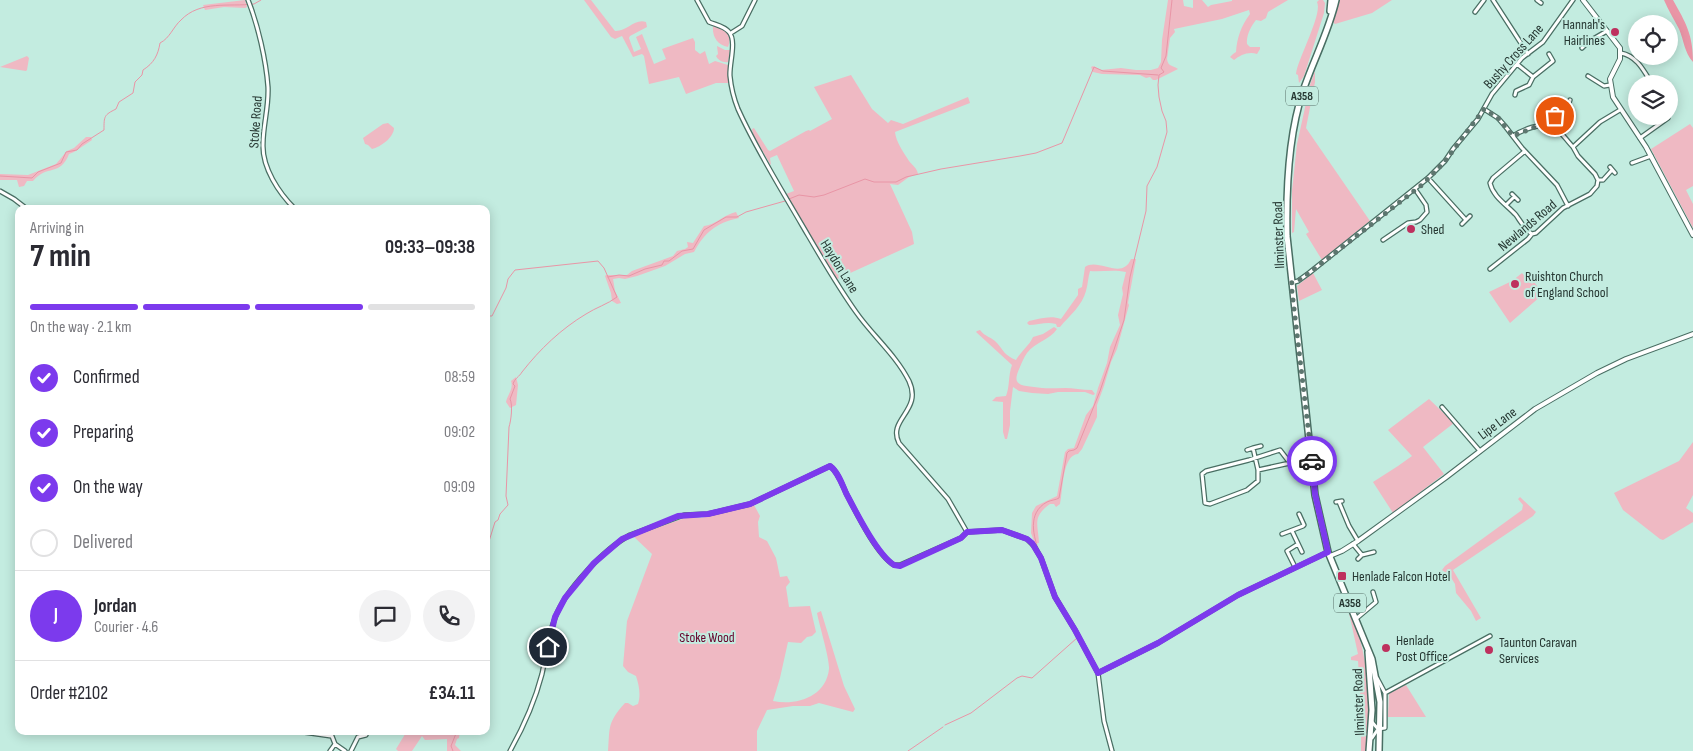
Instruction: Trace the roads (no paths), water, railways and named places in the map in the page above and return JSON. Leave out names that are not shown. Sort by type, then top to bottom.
[{"type":"highway","name":"Ilminster Road","points":[[1328,24],[1331,0]]},
{"type":"highway","name":"Ilminster Road","points":[[1336,0],[1303,91],[1293,129],[1287,218],[1291,283],[1315,494],[1329,554],[1372,659],[1380,702],[1379,751]]},
{"type":"highway","name":"Ilminster Road","points":[[1368,651],[1372,722],[1369,751]]},
{"type":"street","name":"Stoke Road","points":[[248,0],[264,60],[268,85],[268,105],[262,146],[264,156],[278,187],[292,205]]},
{"type":"street","points":[[697,0],[709,22],[731,33],[742,26],[756,0]]},
{"type":"street","points":[[1475,12],[1484,0]]},
{"type":"street","points":[[1493,0],[1528,54]]},
{"type":"street","name":"Bushy Cross Lane","points":[[1291,283],[1298,281],[1309,273],[1416,190],[1445,161],[1484,109],[1492,94],[1517,64],[1543,42],[1573,0]]},
{"type":"street","points":[[1583,0],[1618,44],[1621,53],[1620,59],[1611,74],[1610,85],[1613,97],[1651,156],[1693,235]]},
{"type":"street","points":[[1585,47],[1608,31]]},
{"type":"street","name":"Haydon Lane","points":[[731,33],[733,42],[730,75],[738,107],[822,261],[855,310],[908,379],[913,396],[911,404],[897,428],[897,439],[948,499],[967,532]]},
{"type":"street","points":[[1621,53],[1630,55],[1646,75]]},
{"type":"street","points":[[1515,92],[1529,84],[1533,77],[1555,62],[1549,54]]},
{"type":"street","points":[[1517,64],[1533,77]]},
{"type":"street","points":[[1588,76],[1604,86],[1610,85]]},
{"type":"street","points":[[1551,126],[1553,118],[1570,102]]},
{"type":"street","name":"Newlands Road","points":[[1484,109],[1498,118],[1525,151],[1557,185],[1568,206],[1563,208],[1536,233],[1532,234],[1491,266]]},
{"type":"street","points":[[1573,147],[1600,122],[1620,110]]},
{"type":"street","points":[[1640,138],[1658,125]]},
{"type":"street","points":[[1513,136],[1535,127],[1551,126],[1573,147],[1578,156],[1595,174],[1598,180],[1593,192],[1568,206]]},
{"type":"street","points":[[1525,151],[1490,181],[1492,189],[1526,230],[1532,234]]},
{"type":"street","points":[[1632,163],[1651,156]]},
{"type":"street","points":[[1598,180],[1603,180],[1612,170]]},
{"type":"street","points":[[1428,178],[1466,220]]},
{"type":"street","points":[[1383,240],[1408,223],[1420,220],[1427,212],[1426,205],[1416,190]]},
{"type":"street","points":[[0,191],[22,205]]},
{"type":"street","points":[[1506,205],[1515,197]]},
{"type":"street","points":[[1462,224],[1470,216]]},
{"type":"street","name":"Lipe Lane","points":[[1329,554],[1342,552],[1358,541],[1535,409],[1597,373],[1626,359],[1693,334]]},
{"type":"street","points":[[1442,407],[1480,451]]},
{"type":"street","points":[[1247,450],[1261,446]]},
{"type":"street","points":[[1254,448],[1256,458],[1258,470],[1258,481],[1247,490],[1210,504],[1205,503],[1202,481],[1202,474],[1204,472],[1256,458],[1280,450],[1290,463]]},
{"type":"street","points":[[1258,470],[1290,463],[1312,464]]},
{"type":"street","points":[[510,751],[536,696],[555,617],[594,563],[622,539],[630,535],[684,515],[708,514],[750,504],[830,466],[837,473],[852,505],[873,541],[894,565],[900,566],[961,538],[967,532],[1002,530],[1027,539],[1032,543],[1041,558],[1055,597],[1098,673],[1104,721],[1112,751]]},
{"type":"street","points":[[1339,502],[1349,526],[1358,541]]},
{"type":"street","points":[[1282,534],[1304,525],[1299,514]]},
{"type":"street","points":[[1292,531],[1302,552]]},
{"type":"street","points":[[1295,567],[1287,551],[1298,544]]},
{"type":"street","points":[[1353,544],[1362,555]]},
{"type":"street","points":[[1358,559],[1362,555],[1374,552]]},
{"type":"street","points":[[1098,673],[1158,643],[1238,595],[1295,567],[1329,554]]},
{"type":"street","points":[[1356,618],[1376,602],[1373,592]]},
{"type":"street","points":[[1385,693],[1490,636]]},
{"type":"street","points":[[1370,741],[1373,734],[1379,729],[1385,728],[1385,693],[1376,677]]},
{"type":"street","points":[[1372,722],[1379,729]]},
{"type":"street","points":[[324,735],[331,736],[335,744],[346,751]]},
{"type":"street","points":[[351,751],[358,737],[366,735]]},
{"type":"street","points":[[330,751],[335,744]]},
{"type":"waterway","points":[[0,176],[32,178],[38,172],[61,163],[66,152],[77,150],[82,144],[104,130],[106,116],[116,109],[119,102],[133,93],[135,82],[142,75],[143,70],[155,58],[160,43],[189,14],[197,9],[206,7],[254,4],[261,0]]},
{"type":"waterway","points":[[1040,554],[1035,540],[1033,525],[1036,512],[1047,502],[1059,498],[1067,453],[1077,448],[1100,391],[1124,320],[1130,277],[1146,211],[1147,186],[1157,167],[1167,132],[1158,85],[1159,75],[1164,72],[1161,68],[1166,56],[1172,0]]},
{"type":"waterway","points":[[789,199],[799,195],[814,197],[824,195],[865,179],[874,182],[896,182],[906,177],[941,169],[1036,153],[1062,143],[1094,67],[1103,71],[1158,75]]},
{"type":"waterway","points":[[608,277],[629,276],[645,269],[662,265],[664,261],[669,261],[682,251],[693,249],[704,230],[726,217],[737,217],[746,212],[785,201]]},
{"type":"waterway","points":[[490,316],[492,316],[506,288],[508,279],[515,270],[598,261],[604,268],[617,297],[586,314],[551,340],[514,382],[515,386],[510,399],[511,413],[506,496],[508,505],[495,522],[490,538]]},
{"type":"waterway","points":[[1043,559],[1048,572]]},
{"type":"waterway","points":[[1055,592],[1080,636]]},
{"type":"waterway","points":[[945,725],[971,713],[1017,678],[1022,676],[1032,678],[1077,638]]},
{"type":"waterway","points":[[908,751],[943,727]]},
{"type":"waterway","points":[[453,751],[451,746],[455,735]]},
{"type":"place","name":"Hannah's Hairlines","points":[[1615,32]]},
{"type":"place","name":"Shed","points":[[1411,229]]},
{"type":"place","name":"Ruishton Church of England School","points":[[1515,284]]},
{"type":"place","name":"Henlade Falcon Hotel","points":[[1342,576]]},
{"type":"place","name":"Henlade Post Office","points":[[1386,648]]},
{"type":"place","name":"Taunton Caravan Services","points":[[1489,650]]},
{"type":"park label","name":"Stoke Wood","points":[[707,637]]}]
